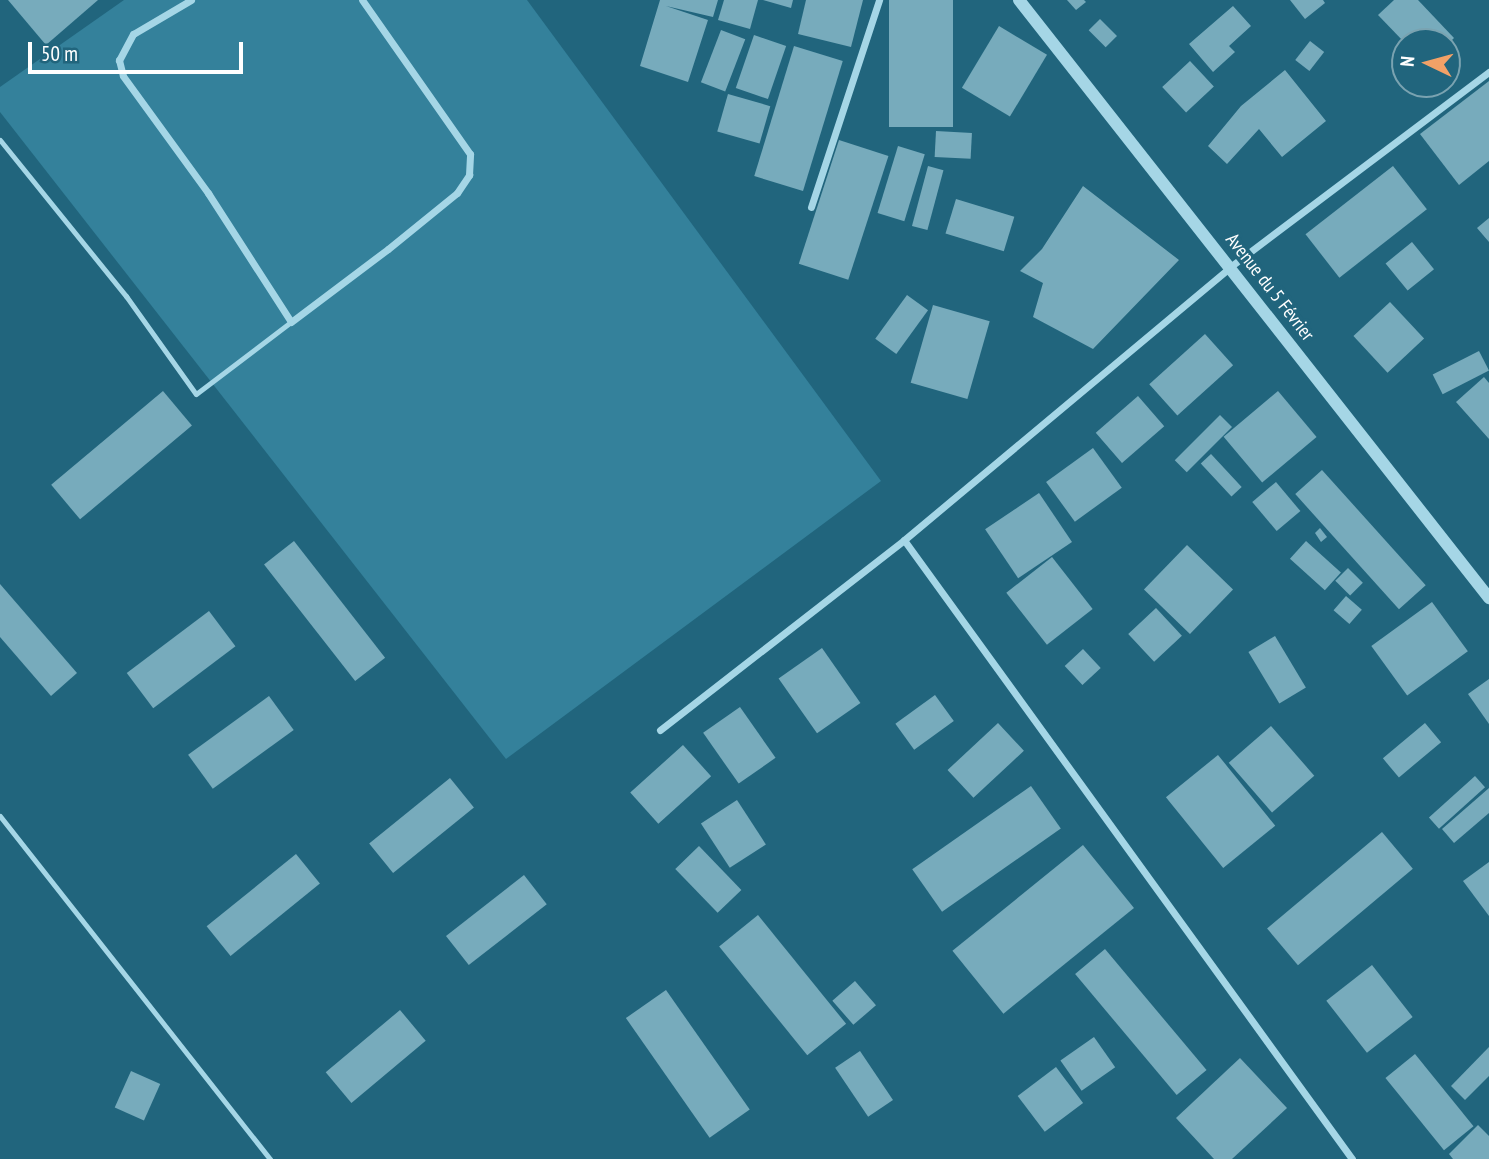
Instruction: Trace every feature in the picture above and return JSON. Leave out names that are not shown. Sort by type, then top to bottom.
[{"type":"street","points":[[191,0],[133,34],[119,60],[123,76],[208,193],[291,322],[388,250],[457,193],[470,175],[470,154],[362,0]]},
{"type":"street","points":[[811,207],[879,0]]},
{"type":"street","name":"Avenue du 5 Février","points":[[1019,0],[1489,598]]},
{"type":"street","points":[[660,730],[904,540],[1230,267],[1489,72]]},
{"type":"street","points":[[904,540],[1352,1159]]},
{"type":"lane","points":[[0,140],[126,296],[196,394],[291,322]]},
{"type":"lane","points":[[0,816],[270,1159]]},
{"type":"shaded area","points":[[124,0],[527,0],[881,481],[506,759],[0,112],[0,87]]},
{"type":"building","points":[[8,0],[98,0],[46,45]]},
{"type":"building","points":[[660,0],[718,0],[713,17],[666,6],[708,20],[688,82],[640,66]]},
{"type":"building","points":[[724,0],[758,0],[750,29],[718,20]]},
{"type":"building","points":[[763,0],[793,0],[791,8]]},
{"type":"building","points":[[806,0],[863,0],[851,47],[798,34]]},
{"type":"building","points":[[889,0],[953,0],[953,127],[889,127]]},
{"type":"building","points":[[1067,0],[1084,0],[1086,2],[1076,10]]},
{"type":"building","points":[[1290,0],[1323,0],[1325,3],[1305,19]]},
{"type":"building","points":[[1394,0],[1418,0],[1445,28],[1391,28],[1378,15]]},
{"type":"building","points":[[1233,6],[1251,26],[1229,46],[1235,52],[1213,72],[1189,44]]},
{"type":"building","points":[[1100,19],[1117,36],[1106,47],[1089,30]]},
{"type":"building","points":[[999,26],[1047,55],[1010,117],[962,88]]},
{"type":"building","points":[[721,30],[745,39],[725,92],[701,82]]},
{"type":"building","points":[[754,35],[786,46],[768,99],[736,88]]},
{"type":"building","points":[[1310,41],[1324,52],[1309,71],[1295,60]]},
{"type":"building","points":[[794,46],[843,61],[803,191],[754,176]]},
{"type":"building","points":[[1190,61],[1214,87],[1186,113],[1162,87]]},
{"type":"building","points":[[1285,70],[1326,121],[1282,157],[1259,129],[1227,164],[1208,146],[1241,106]]},
{"type":"building","points":[[1489,81],[1489,161],[1459,185],[1420,134]]},
{"type":"building","points":[[728,94],[770,106],[760,144],[717,131]]},
{"type":"building","points":[[936,131],[972,133],[971,159],[935,157]]},
{"type":"building","points":[[839,140],[888,156],[848,280],[799,264]]},
{"type":"building","points":[[898,146],[925,154],[904,221],[878,213]]},
{"type":"building","points":[[928,166],[943,170],[927,230],[912,226]]},
{"type":"building","points":[[1393,166],[1427,209],[1339,278],[1306,234]]},
{"type":"building","points":[[1083,186],[1179,260],[1093,349],[1033,317],[1043,283],[1020,271],[1042,249]]},
{"type":"building","points":[[956,199],[1014,217],[1004,251],[945,233]]},
{"type":"building","points":[[1489,218],[1489,242],[1477,228]]},
{"type":"building","points":[[1412,242],[1434,269],[1408,291],[1386,263]]},
{"type":"building","points":[[907,295],[928,310],[896,354],[875,339]]},
{"type":"building","points":[[1390,302],[1424,339],[1388,373],[1353,336]]},
{"type":"building","points":[[933,305],[990,321],[967,399],[911,383]]},
{"type":"building","points":[[1205,334],[1233,365],[1177,415],[1149,384]]},
{"type":"building","points":[[1479,351],[1489,371],[1443,394],[1433,375]]},
{"type":"building","points":[[1484,377],[1489,383],[1489,439],[1456,402]]},
{"type":"building","points":[[163,391],[192,425],[80,519],[51,485]]},
{"type":"building","points":[[1278,391],[1317,437],[1262,483],[1224,437]]},
{"type":"building","points":[[1138,396],[1164,426],[1122,463],[1096,433]]},
{"type":"building","points":[[1220,415],[1232,427],[1187,472],[1175,460]]},
{"type":"building","points":[[1093,448],[1122,488],[1075,522],[1046,482]]},
{"type":"building","points":[[1211,454],[1242,487],[1231,496],[1201,464]]},
{"type":"building","points":[[1322,470],[1426,585],[1399,609],[1295,494]]},
{"type":"building","points":[[1276,482],[1300,511],[1277,531],[1252,502]]},
{"type":"building","points":[[1039,493],[1072,542],[1018,578],[985,529]]},
{"type":"building","points":[[1320,528],[1327,537],[1321,542],[1315,533]]},
{"type":"building","points":[[294,541],[385,658],[355,681],[264,564]]},
{"type":"building","points":[[1306,541],[1341,572],[1325,590],[1290,559]]},
{"type":"building","points":[[1187,545],[1233,589],[1190,634],[1144,590]]},
{"type":"building","points":[[1052,557],[1093,609],[1047,645],[1006,593]]},
{"type":"building","points":[[1348,568],[1363,583],[1350,596],[1335,581]]},
{"type":"building","points":[[0,584],[77,673],[51,696],[0,637]]},
{"type":"building","points":[[1346,596],[1362,610],[1349,624],[1334,610]]},
{"type":"building","points":[[1432,602],[1468,651],[1407,695],[1371,646]]},
{"type":"building","points":[[1156,608],[1182,636],[1154,662],[1128,634]]},
{"type":"building","points":[[209,611],[235,646],[153,708],[127,673]]},
{"type":"building","points":[[1275,636],[1306,687],[1279,703],[1248,652]]},
{"type":"building","points":[[822,648],[860,703],[817,733],[779,678]]},
{"type":"building","points":[[1083,649],[1101,668],[1082,685],[1065,666]]},
{"type":"building","points":[[1489,679],[1489,724],[1468,694]]},
{"type":"building","points":[[935,695],[954,721],[914,750],[895,724]]},
{"type":"building","points":[[269,696],[294,730],[213,789],[188,755]]},
{"type":"building","points":[[740,707],[776,758],[739,784],[703,733]]},
{"type":"building","points":[[998,723],[1024,751],[973,798],[948,770]]},
{"type":"building","points":[[1425,723],[1441,742],[1399,778],[1383,758]]},
{"type":"building","points":[[1271,726],[1314,776],[1272,813],[1229,763]]},
{"type":"building","points":[[683,745],[711,776],[658,824],[630,793]]},
{"type":"building","points":[[1218,755],[1275,826],[1223,868],[1166,797]]},
{"type":"building","points":[[1475,776],[1485,787],[1439,829],[1429,817]]},
{"type":"building","points":[[450,778],[474,808],[393,873],[369,843]]},
{"type":"building","points":[[1031,786],[1061,829],[942,912],[912,869]]},
{"type":"building","points":[[1489,788],[1489,813],[1454,843],[1442,829]]},
{"type":"building","points":[[737,800],[766,844],[730,868],[701,823]]},
{"type":"building","points":[[1382,832],[1413,869],[1298,965],[1267,928]]},
{"type":"building","points":[[1083,845],[1134,908],[1003,1014],[952,951]]},
{"type":"building","points":[[699,846],[741,890],[718,913],[675,869]]},
{"type":"building","points":[[296,854],[320,884],[231,956],[207,926]]},
{"type":"building","points":[[1489,862],[1489,916],[1463,881]]},
{"type":"building","points":[[524,875],[547,904],[469,965],[446,936]]},
{"type":"building","points":[[758,915],[846,1024],[807,1055],[719,946]]},
{"type":"building","points":[[1105,949],[1207,1070],[1177,1095],[1075,974]]},
{"type":"building","points":[[1372,965],[1413,1017],[1367,1053],[1326,1001]]},
{"type":"building","points":[[855,981],[876,1005],[853,1025],[832,1001]]},
{"type":"building","points":[[666,990],[750,1110],[710,1138],[626,1018]]},
{"type":"building","points":[[400,1010],[426,1041],[351,1103],[326,1072]]},
{"type":"building","points":[[1094,1037],[1115,1067],[1082,1091],[1060,1061]]},
{"type":"building","points":[[1489,1047],[1489,1076],[1465,1100],[1451,1086]]},
{"type":"building","points":[[860,1051],[893,1100],[868,1117],[835,1068]]},
{"type":"building","points":[[1415,1054],[1474,1126],[1444,1150],[1385,1078]]},
{"type":"building","points":[[1240,1058],[1287,1108],[1232,1159],[1214,1159],[1176,1118]]},
{"type":"building","points":[[1056,1067],[1083,1103],[1045,1132],[1018,1096]]},
{"type":"building","points":[[131,1071],[160,1084],[144,1121],[115,1108]]},
{"type":"building","points":[[1478,1125],[1489,1136],[1489,1159],[1453,1159],[1449,1154]]}]
